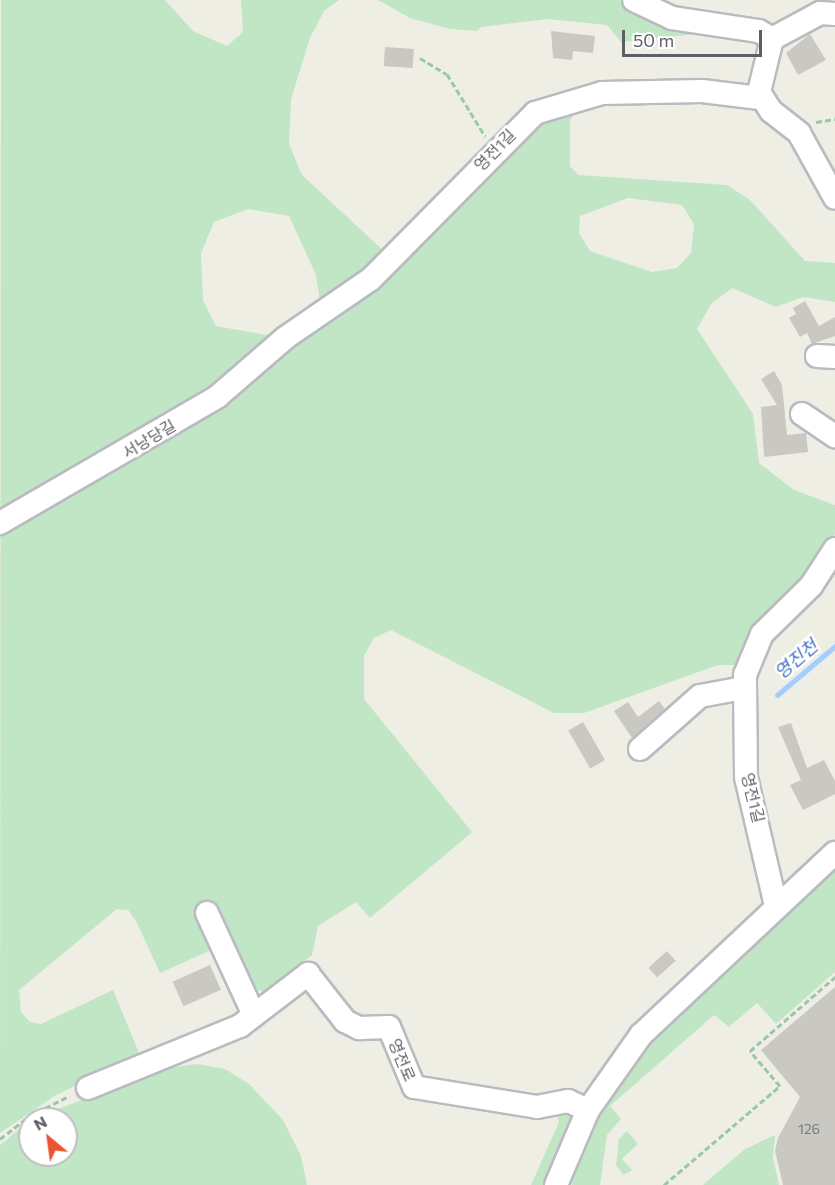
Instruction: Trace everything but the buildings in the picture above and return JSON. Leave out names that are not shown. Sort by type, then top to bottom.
[{"type":"street","points":[[634,0],[672,18],[759,31],[772,39]]},
{"type":"street","points":[[772,39],[820,13],[833,9]]},
{"type":"street","points":[[772,39],[760,98],[799,133],[835,198]]},
{"type":"street","name":"영전1길","points":[[285,338],[371,279],[496,148],[535,113],[575,98],[602,93],[702,91],[760,98]]},
{"type":"street","name":"서낭당길","points":[[0,523],[217,397],[285,338]]},
{"type":"street","points":[[802,414],[835,436]]},
{"type":"street","name":"영전1길","points":[[776,906],[746,777],[743,688],[749,658],[762,634],[812,586],[835,549]]},
{"type":"street","points":[[640,749],[700,696],[743,688]]},
{"type":"street","points":[[556,1185],[588,1110],[620,1062],[670,1004],[835,853]]},
{"type":"street","points":[[207,913],[254,1015]]},
{"type":"street","name":"영전로","points":[[88,1088],[225,1033],[254,1015],[308,974],[345,1022],[359,1028],[389,1028],[414,1087],[537,1107],[568,1101],[588,1110]]},
{"type":"path","points":[[420,58],[447,74],[475,125],[496,148]]},
{"type":"path","points":[[664,1185],[780,1086],[750,1051],[835,977]]},
{"type":"path","points":[[0,1139],[37,1111],[88,1088]]},
{"type":"green space","points":[[1,0],[165,0],[193,31],[227,46],[243,32],[241,0],[339,0],[324,11],[310,38],[291,99],[289,144],[302,175],[387,254],[321,308],[316,275],[289,216],[248,209],[214,222],[201,253],[203,300],[216,326],[273,336],[280,349],[376,284],[522,129],[549,111],[589,100],[576,108],[570,121],[570,166],[578,175],[727,185],[750,200],[805,261],[835,263],[835,302],[803,297],[776,307],[732,288],[711,304],[697,329],[753,414],[759,463],[794,490],[835,505],[835,534],[815,574],[758,630],[741,665],[718,665],[584,713],[554,713],[391,630],[374,638],[364,656],[364,699],[472,832],[370,918],[356,902],[318,926],[312,955],[266,992],[253,989],[218,905],[207,900],[193,912],[211,950],[160,973],[136,921],[128,910],[117,909],[19,990],[21,1012],[30,1022],[41,1024],[113,990],[140,1055],[56,1095],[38,1107],[18,1107],[18,1121],[0,1133]],"holes":[[[628,198],[682,205],[694,224],[691,253],[677,268],[652,272],[590,251],[579,233],[580,216]]]},
{"type":"green space","points":[[378,0],[622,0],[665,22],[726,31],[621,42],[607,25],[548,19],[481,27],[477,31],[450,29],[410,18]]},
{"type":"green space","points":[[835,866],[835,972],[776,1024],[757,1003],[729,1027],[714,1015],[610,1106],[621,1119],[607,1135],[600,1185],[572,1185],[570,1177],[601,1109],[640,1052],[672,1017]]},
{"type":"green space","points":[[197,1064],[225,1069],[249,1084],[283,1120],[301,1156],[307,1185],[0,1185],[0,1145],[18,1130],[18,1167],[78,1167],[78,1107],[63,1107],[163,1069]]},
{"type":"green space","points":[[566,1114],[572,1119],[546,1185],[531,1185],[559,1122],[557,1115]]},
{"type":"green space","points":[[627,1131],[638,1144],[622,1159],[632,1170],[623,1175],[616,1165],[619,1139]]},
{"type":"green space","points":[[775,1135],[773,1158],[779,1185],[703,1185],[745,1149]]},
{"type":"waterway","name":"영진천","points":[[777,695],[835,646]]}]
